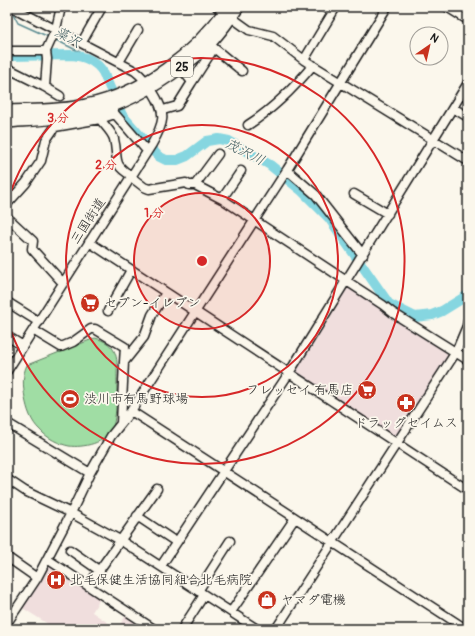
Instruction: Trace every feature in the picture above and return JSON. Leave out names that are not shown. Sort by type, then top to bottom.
[{"type":"main road","name":"25","points":[[148,85],[164,70],[198,44],[225,11],[238,7]]},
{"type":"main road","name":"25","points":[[7,122],[87,114],[148,85],[181,68],[212,42],[225,11]]},
{"type":"main road","name":"25","points":[[7,111],[75,107],[115,100]]},
{"type":"street","points":[[12,7],[82,42],[135,71],[148,85],[159,101],[163,110],[177,106],[214,48],[242,71]]},
{"type":"street","points":[[45,87],[47,59],[46,51],[56,29],[61,7]]},
{"type":"street","points":[[82,42],[102,7]]},
{"type":"street","points":[[304,60],[334,9],[325,7]]},
{"type":"street","points":[[7,623],[36,578],[71,513],[90,473],[111,436],[131,411],[284,174],[387,7]]},
{"type":"street","points":[[446,7],[468,20]]},
{"type":"street","points":[[225,11],[249,30],[273,36],[304,60],[468,161]]},
{"type":"street","points":[[119,62],[138,30]]},
{"type":"street","points":[[7,51],[46,51]]},
{"type":"street","points":[[248,125],[260,118],[281,100],[312,65]]},
{"type":"street","points":[[7,68],[60,96]]},
{"type":"street","points":[[181,68],[192,82]]},
{"type":"street","points":[[161,566],[289,373],[434,140],[468,82]]},
{"type":"street","points":[[453,108],[468,117]]},
{"type":"street","name":"三国街道","points":[[7,371],[150,148],[160,129],[163,110]]},
{"type":"street","points":[[7,204],[26,183],[41,161],[46,140],[55,127],[100,119],[115,114],[150,148]]},
{"type":"street","points":[[100,119],[114,138],[116,160],[118,164],[124,171],[144,187],[149,189],[182,183],[196,185],[222,199],[393,313],[468,360]]},
{"type":"street","points":[[196,185],[218,154]]},
{"type":"street","points":[[222,199],[241,171]]},
{"type":"street","points":[[284,174],[316,195],[363,255]]},
{"type":"street","points":[[354,194],[388,214]]},
{"type":"street","points":[[7,217],[33,241],[32,249],[63,283]]},
{"type":"street","points":[[89,242],[468,490]]},
{"type":"street","points":[[108,311],[131,270]]},
{"type":"street","points":[[124,362],[144,337],[152,315],[166,293]]},
{"type":"street","points":[[7,302],[39,322]]},
{"type":"street","points":[[276,629],[456,352],[468,320]]},
{"type":"street","points":[[33,330],[61,347],[73,342],[91,329],[95,328],[125,347],[121,423]]},
{"type":"street","points":[[7,336],[23,346]]},
{"type":"street","points":[[131,411],[466,629]]},
{"type":"street","points":[[7,424],[90,473]]},
{"type":"street","points":[[7,479],[120,540],[257,629]]},
{"type":"street","points":[[88,586],[100,571],[137,516],[158,489]]},
{"type":"street","points":[[137,516],[176,542]]},
{"type":"street","points":[[231,612],[295,518]]},
{"type":"street","points":[[182,629],[230,541]]},
{"type":"street","points":[[70,550],[100,571]]},
{"type":"street","points":[[7,557],[36,578]]},
{"type":"street","points":[[46,560],[154,629]]},
{"type":"shaded area","points":[[347,283],[451,351],[395,441],[291,373]]},
{"type":"shaded area","name":"北毛保健生活協同組合北毛病院","points":[[48,563],[101,597],[92,612],[117,629],[46,629],[48,624],[21,607]]},
{"type":"shaded area","points":[[127,614],[151,629],[117,629]]},
{"type":"green space","name":"渋川市有馬野球場","points":[[95,338],[111,346],[117,359],[114,424],[109,434],[105,438],[94,444],[81,446],[65,445],[46,436],[37,427],[32,419],[28,411],[25,398],[23,385],[24,373],[27,365]]},
{"type":"waterway","name":"藻沢","points":[[11,10],[18,23],[49,37]]},
{"type":"waterway","name":"藻沢","points":[[54,39],[80,52],[82,56]]},
{"type":"waterway","name":"茂沢川","points":[[7,56],[71,55],[85,58],[93,62],[103,72],[122,115],[158,156],[166,160],[177,160],[187,156],[207,141],[219,139],[229,141],[270,165],[301,190],[329,218],[389,304],[415,317],[432,315],[442,311],[468,295]]},
{"type":"place","name":"セブン-イレブン","points":[[90,303]]},
{"type":"place","name":"フレッセイ 有馬店","points":[[367,390]]},
{"type":"place","name":"渋川市有馬野球場","points":[[70,399]]},
{"type":"place","name":"ドラッグセイムス","points":[[406,403]]},
{"type":"place","name":"北毛保健生活協同組合北毛病院","points":[[56,580]]},
{"type":"place","name":"ヤマダ電機","points":[[267,600]]}]
